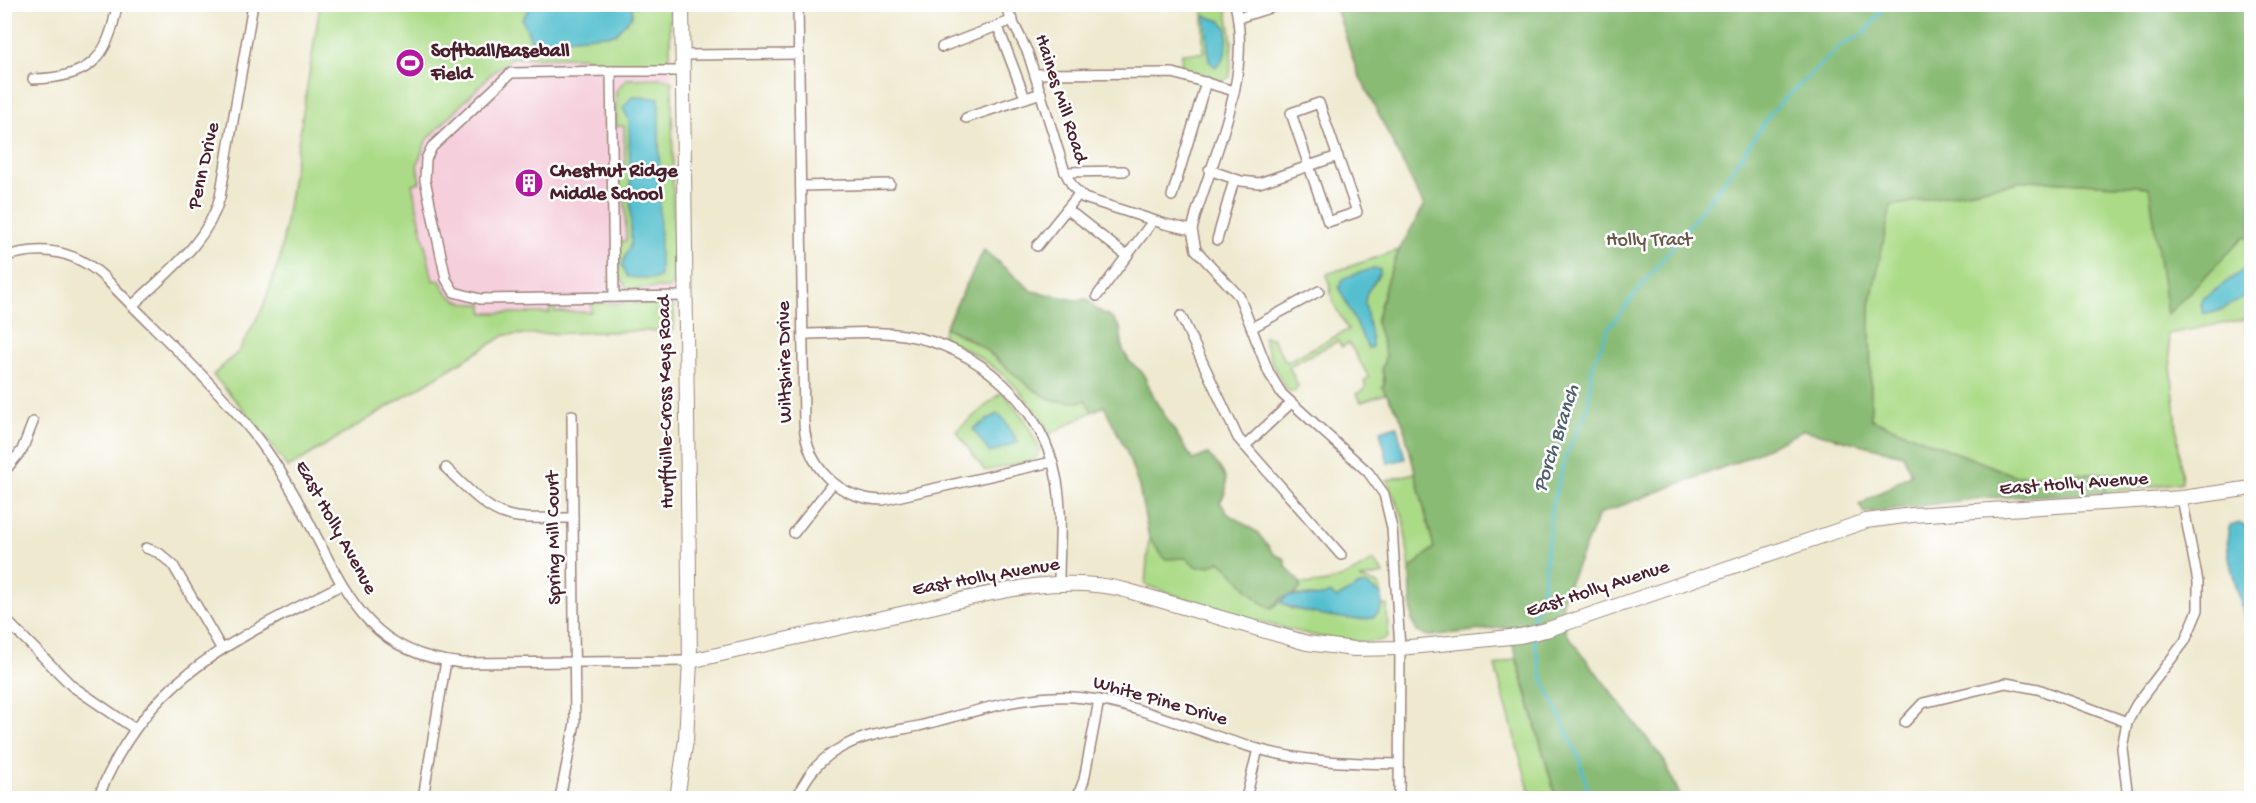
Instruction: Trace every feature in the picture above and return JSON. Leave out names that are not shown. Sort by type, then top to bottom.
[{"type":"street","points":[[33,79],[72,75],[92,63],[109,42],[117,4]]},
{"type":"street","name":"Penn Drive","points":[[132,306],[196,243],[218,207],[253,4]]},
{"type":"street","name":"Hurffville-Cross Keys Road","points":[[677,798],[687,740],[690,661],[682,4]]},
{"type":"street","name":"Wiltshire Drive","points":[[798,4],[806,441],[816,465],[833,483],[862,497],[888,500],[1052,462]]},
{"type":"street","name":"Haines Mill Road","points":[[1004,4],[1035,74],[1065,172],[1079,194]]},
{"type":"street","points":[[1235,4],[1241,53],[1234,91],[1192,230],[1200,257],[1239,296],[1269,373],[1290,404],[1358,463],[1384,494],[1392,528],[1400,648],[1399,798]]},
{"type":"street","points":[[1238,18],[1282,4]]},
{"type":"street","points":[[942,47],[1013,20]]},
{"type":"street","points":[[999,27],[1025,98]]},
{"type":"street","points":[[683,55],[799,54]]},
{"type":"street","points":[[683,70],[511,73],[432,147],[423,169],[446,279],[454,292],[480,299],[686,296]]},
{"type":"street","points":[[611,71],[614,297]]},
{"type":"street","points":[[1035,74],[1173,73],[1234,91]]},
{"type":"street","points":[[1172,196],[1206,82]]},
{"type":"street","points":[[966,118],[1041,93]]},
{"type":"street","points":[[1319,103],[1338,156],[1357,212],[1328,222],[1291,113],[1319,103]]},
{"type":"street","points":[[1209,170],[1234,180],[1264,183],[1338,156]]},
{"type":"street","points":[[1065,172],[1124,171]]},
{"type":"street","points":[[1217,240],[1234,180]]},
{"type":"street","points":[[801,186],[890,184]]},
{"type":"street","points":[[1037,246],[1079,194],[1090,201],[1192,230]]},
{"type":"street","points":[[1067,209],[1128,255]]},
{"type":"street","points":[[1098,296],[1154,221]]},
{"type":"street","name":"East Holly Avenue","points":[[4,257],[21,251],[40,249],[73,256],[98,271],[261,442],[293,492],[341,585],[357,609],[382,633],[410,651],[446,661],[516,664],[690,661],[1005,591],[1059,582],[1081,582],[1125,590],[1307,644],[1354,649],[1400,648],[1520,636],[1546,630],[1866,521],[1912,515],[2182,498],[2252,488]]},
{"type":"street","points":[[1253,327],[1319,291]]},
{"type":"street","points":[[1181,316],[1232,429],[1341,555]]},
{"type":"street","points":[[803,334],[893,334],[927,340],[957,351],[989,371],[1018,399],[1041,434],[1052,462],[1060,507],[1059,582]]},
{"type":"street","points":[[1245,446],[1290,404]]},
{"type":"street","name":"Spring Mill Court","points":[[560,798],[574,733],[572,415]]},
{"type":"street","points":[[4,472],[22,450],[33,422]]},
{"type":"street","points":[[446,468],[488,508],[506,517],[573,518]]},
{"type":"street","points":[[794,533],[833,483]]},
{"type":"street","points":[[2128,798],[2122,748],[2127,722],[2136,705],[2185,640],[2198,610],[2198,582],[2182,498]]},
{"type":"street","points":[[146,548],[159,553],[173,565],[221,648]]},
{"type":"street","points":[[98,798],[120,753],[135,729],[178,682],[221,648],[341,585]]},
{"type":"street","points":[[4,618],[72,686],[135,729]]},
{"type":"street","points":[[423,798],[446,661]]},
{"type":"street","points":[[1905,722],[1923,703],[2006,683],[2038,689],[2127,722]]},
{"type":"street","name":"White Pine Drive","points":[[797,798],[809,775],[821,762],[855,741],[1032,700],[1072,696],[1099,700],[1258,749],[1323,761],[1398,764]]},
{"type":"street","points":[[1077,798],[1084,780],[1099,700]]},
{"type":"street","points":[[1246,798],[1258,749]]},
{"type":"shaded area","points":[[320,5],[670,5],[674,330],[505,335],[288,468],[253,420],[213,375],[239,351],[263,307],[280,258]]},
{"type":"green space","points":[[320,5],[670,5],[670,55],[663,64],[588,64],[587,57],[511,58],[490,75],[426,141],[417,166],[420,182],[412,184],[433,281],[440,280],[451,297],[462,302],[483,304],[483,313],[550,313],[550,303],[555,303],[555,312],[591,312],[591,303],[667,303],[674,307],[674,330],[505,335],[288,468],[253,420],[213,375],[239,351],[263,307],[280,258]]},
{"type":"green space","points":[[1203,5],[1226,5],[1232,41],[1230,77],[1225,80],[1212,80],[1181,68],[1182,53],[1203,53]]},
{"type":"green space","name":"Holly Tract","points":[[1335,5],[2251,5],[2251,240],[2244,237],[2167,315],[2149,187],[2030,180],[1891,206],[1870,305],[1871,419],[2016,476],[2112,473],[2104,493],[1982,498],[1864,513],[1859,505],[1911,474],[1903,455],[1804,430],[1737,462],[1599,514],[1562,601],[1566,633],[1665,762],[1681,798],[1556,798],[1508,627],[1429,636],[1417,632],[1412,621],[1410,569],[1434,548],[1402,420],[1382,387],[1385,383],[1382,368],[1386,355],[1376,322],[1387,280],[1399,250],[1424,206],[1357,71]]},
{"type":"green space","points":[[663,78],[672,82],[674,285],[669,288],[628,289],[618,275],[617,241],[626,241],[625,197],[617,196],[617,171],[625,170],[624,126],[616,126],[616,91],[626,79]]},
{"type":"green space","points":[[2031,180],[2150,187],[2167,314],[2245,236],[2251,240],[2251,318],[2168,334],[2182,482],[2104,493],[2112,473],[2016,476],[1871,419],[1870,305],[1890,206]]},
{"type":"green space","points":[[984,250],[1032,291],[1075,300],[1087,299],[1097,310],[1110,316],[1120,327],[1123,351],[1130,362],[1142,372],[1158,405],[1193,460],[1208,454],[1222,471],[1226,489],[1220,502],[1228,514],[1257,532],[1274,554],[1285,559],[1285,565],[1300,583],[1300,589],[1293,595],[1282,598],[1272,608],[1252,594],[1220,561],[1210,566],[1197,567],[1186,558],[1165,559],[1149,538],[1139,487],[1126,450],[1104,406],[1092,412],[1086,400],[1071,402],[1043,395],[982,347],[945,327]]},
{"type":"green space","points":[[1399,250],[1387,280],[1376,322],[1386,355],[1382,368],[1385,394],[1361,402],[1356,394],[1366,388],[1364,381],[1369,377],[1349,343],[1342,347],[1338,341],[1289,366],[1298,386],[1294,392],[1287,390],[1272,363],[1263,337],[1272,338],[1286,362],[1348,330],[1333,302],[1327,274]]},
{"type":"green space","points":[[945,327],[980,346],[1031,388],[1048,398],[1056,401],[1086,400],[1092,412],[1050,434],[1029,402],[1005,376],[976,355],[942,338]]},
{"type":"green space","points":[[1002,392],[1026,421],[1040,450],[1037,457],[1031,461],[985,471],[956,431]]},
{"type":"green space","points":[[1415,473],[1434,548],[1410,569],[1403,517],[1387,480]]},
{"type":"green space","points":[[1149,538],[1165,559],[1202,558],[1221,562],[1235,573],[1258,600],[1272,608],[1281,602],[1292,609],[1363,620],[1379,613],[1382,605],[1387,605],[1388,637],[1370,642],[1308,634],[1231,613],[1145,585]]},
{"type":"green space","points":[[1373,560],[1384,574],[1360,579],[1378,584],[1382,595],[1371,588],[1359,586],[1343,597],[1336,598],[1293,595],[1300,589],[1300,583],[1320,583],[1338,579]]},
{"type":"green space","points":[[1516,658],[1556,798],[1529,798],[1530,793],[1495,666]]},
{"type":"water","points":[[532,5],[632,5],[632,16],[615,34],[532,42],[522,19]]},
{"type":"water","points":[[1205,16],[1221,21],[1227,28],[1225,55],[1216,67],[1209,61]]},
{"type":"water","points":[[632,97],[659,98],[660,276],[655,279],[628,277],[622,265],[631,243],[629,120],[623,108]]},
{"type":"water","points":[[1374,268],[1380,270],[1380,273],[1366,294],[1365,303],[1372,342],[1372,347],[1368,348],[1339,288],[1344,278]]},
{"type":"water","points":[[2246,268],[2251,268],[2251,297],[2239,300],[2215,312],[2203,313],[2201,304],[2204,298]]},
{"type":"water","points":[[997,414],[1003,418],[1018,442],[990,453],[973,429]]},
{"type":"water","points":[[1397,426],[1405,459],[1388,463],[1380,431]]},
{"type":"water","points":[[2244,524],[2251,532],[2251,629],[2248,627],[2237,590],[2228,547],[2230,525]]},
{"type":"water","points":[[1360,585],[1367,585],[1382,595],[1381,609],[1371,618],[1353,619],[1325,615],[1297,609],[1281,602],[1287,596],[1315,597],[1330,593],[1337,598]]},
{"type":"waterway","name":"Porch Branch","points":[[1533,627],[1533,616],[1540,602],[1544,580],[1551,509],[1566,455],[1588,407],[1592,367],[1608,329],[1728,176],[1773,110],[1843,44],[1865,33],[1886,4]]},
{"type":"waterway","name":"Porch Branch","points":[[1534,637],[1541,674],[1579,758],[1590,798]]},
{"type":"place","name":"Softball/Baseball Field","points":[[410,63]]},
{"type":"place","name":"Chestnut Ridge Middle School","points":[[529,183]]}]
